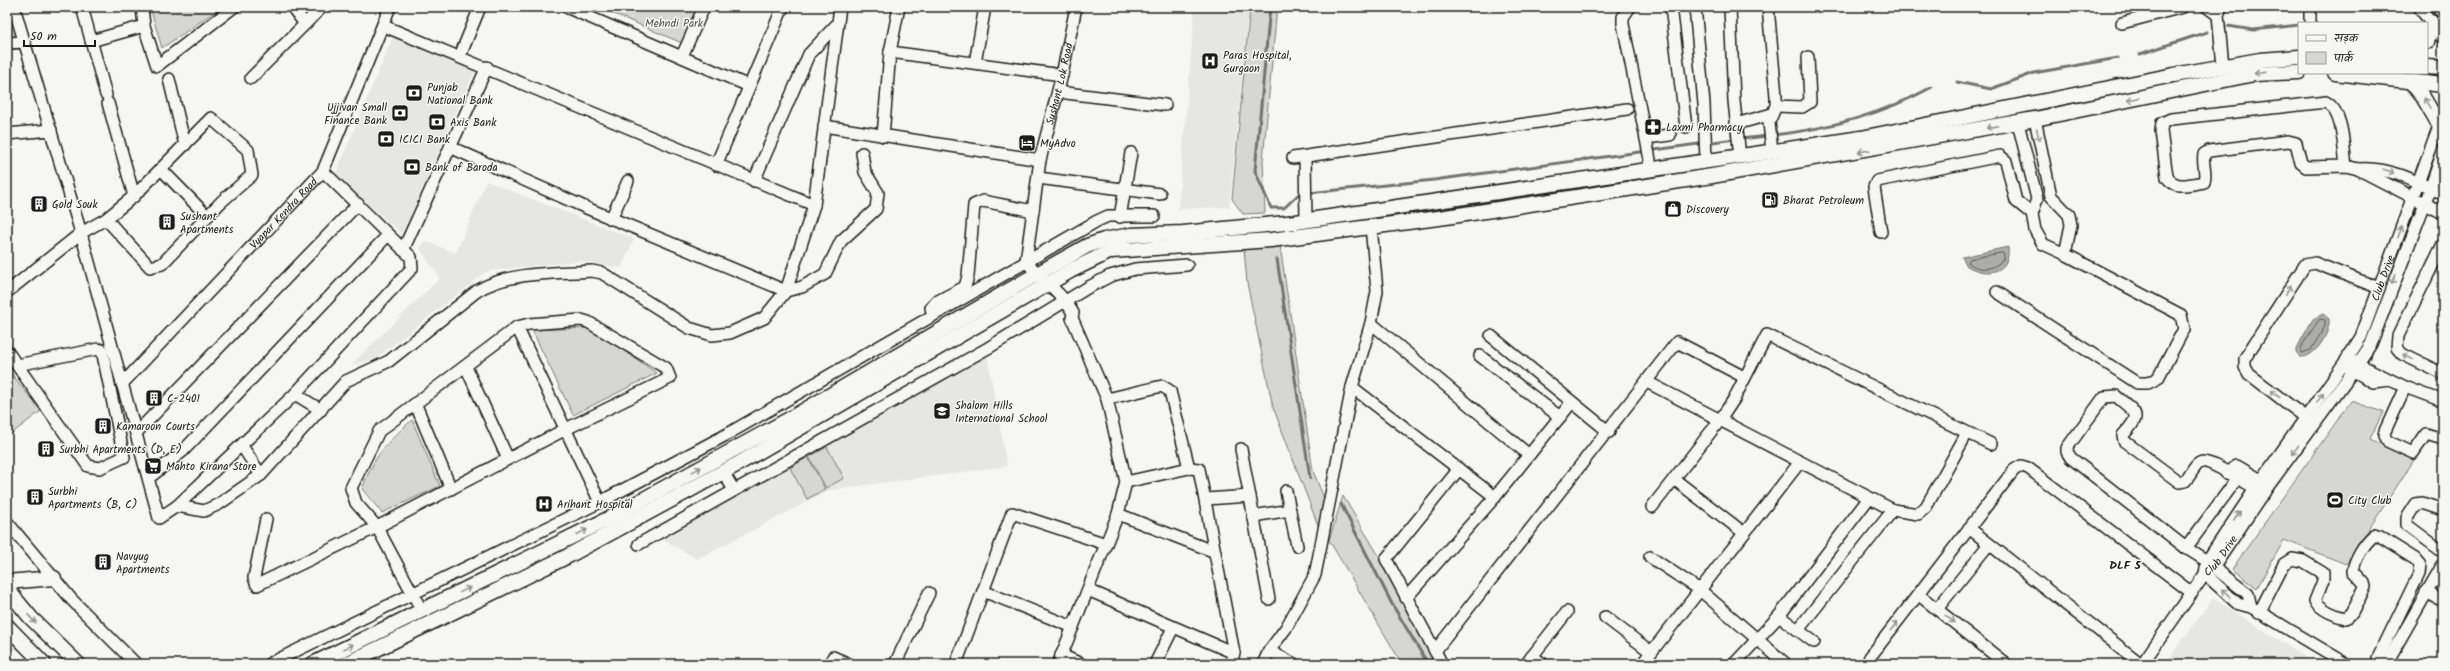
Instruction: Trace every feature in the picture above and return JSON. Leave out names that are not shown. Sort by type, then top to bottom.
[{"type":"main road","points":[[2428,37],[2431,22]]},
{"type":"main road","points":[[313,664],[608,519],[792,417],[1037,274],[1087,246],[1104,240],[1131,235],[1183,233],[1306,220],[1706,155],[1738,140],[1771,146],[1861,138],[2223,66],[2298,57]]},
{"type":"main road","points":[[2428,67],[2443,68]]},
{"type":"main road","points":[[346,664],[568,556],[723,472],[1048,284],[1111,251],[1271,240],[1663,184],[2035,119],[2254,74],[2298,72]]},
{"type":"main road","points":[[2343,74],[2443,85]]},
{"type":"main road","points":[[2411,82],[2441,121]]},
{"type":"main road","points":[[7,582],[54,578]]},
{"type":"main road","points":[[7,589],[31,618],[78,664]]},
{"type":"main road","points":[[7,626],[44,664]]},
{"type":"street","points":[[14,7],[81,233],[122,384],[150,476],[159,518],[177,506],[242,446],[295,394],[412,268],[411,258],[323,171]]},
{"type":"street","points":[[82,7],[134,196]]},
{"type":"street","points":[[142,7],[144,26],[157,66],[234,7]]},
{"type":"street","points":[[292,7],[305,24]]},
{"type":"street","points":[[251,78],[322,7]]},
{"type":"street","name":"Vyapar Kendra Road","points":[[122,384],[323,171],[384,26],[390,7]]},
{"type":"street","points":[[460,56],[480,7]]},
{"type":"street","points":[[566,7],[750,86]]},
{"type":"street","points":[[682,56],[704,7]]},
{"type":"street","points":[[716,165],[783,7]]},
{"type":"street","points":[[177,506],[204,511],[261,475],[322,410],[346,381],[389,361],[477,291],[490,283],[505,278],[592,271],[602,273],[689,328],[712,336],[730,333],[764,318],[786,291],[814,205],[840,7]]},
{"type":"street","points":[[882,136],[890,52],[899,7]]},
{"type":"street","points":[[975,64],[985,7]]},
{"type":"street","name":"Sushant Lok Road","points":[[1026,261],[1040,160],[1062,75],[1076,7]]},
{"type":"street","points":[[1630,7],[1623,17],[1647,141],[1649,164]]},
{"type":"street","points":[[1672,7],[1686,127]]},
{"type":"street","points":[[1695,7],[1706,155]]},
{"type":"street","points":[[1730,7],[1738,140]]},
{"type":"street","points":[[1768,7],[1772,114],[1771,146]]},
{"type":"street","points":[[2122,23],[2183,7]]},
{"type":"street","points":[[2207,7],[2219,11],[2223,66]]},
{"type":"street","points":[[2310,7],[2310,22]]},
{"type":"street","points":[[2419,7],[2443,39]]},
{"type":"street","points":[[2437,7],[2443,14]]},
{"type":"street","points":[[754,181],[809,54],[838,23]]},
{"type":"street","points":[[91,41],[144,26]]},
{"type":"street","points":[[384,26],[487,67],[716,165],[814,205]]},
{"type":"street","points":[[7,43],[24,42]]},
{"type":"street","points":[[890,52],[1062,75]]},
{"type":"street","points":[[1738,140],[1772,114],[1802,107],[1810,102],[1808,57]]},
{"type":"street","points":[[403,250],[487,67]]},
{"type":"street","points":[[169,79],[185,144]]},
{"type":"street","points":[[1058,92],[1165,105]]},
{"type":"street","points":[[2346,166],[2338,115],[2334,106],[2326,102],[2171,119],[2162,123],[2161,131],[2167,177],[2170,183],[2177,186],[2204,182],[2206,176],[2203,160],[2204,154],[2209,150],[2288,141],[2296,143],[2301,163],[2306,167],[2346,166],[2358,169],[2443,213]]},
{"type":"street","points":[[1293,158],[1627,109]]},
{"type":"street","points":[[7,292],[81,233],[106,219],[134,196],[211,118],[248,150],[252,175],[208,216],[162,264],[150,267],[106,219]]},
{"type":"street","points":[[2035,119],[2051,196],[2068,215],[2071,225],[2065,254]]},
{"type":"street","name":"Club Drive","points":[[2141,664],[2192,593],[2262,487],[2310,420],[2361,337],[2441,121]]},
{"type":"street","points":[[1997,292],[2137,383],[2148,383],[2158,378],[2184,329],[2181,315],[2043,244],[2035,230],[2032,214],[2037,199],[2018,122]]},
{"type":"street","points":[[824,126],[1040,160]]},
{"type":"street","points":[[7,134],[51,130]]},
{"type":"street","points":[[1647,141],[1670,136]]},
{"type":"street","points":[[450,147],[611,219],[786,291],[802,287],[825,274],[841,241],[876,209],[878,193],[865,172],[862,153]]},
{"type":"street","points":[[2027,154],[2042,150]]},
{"type":"street","name":"Club Drive","points":[[2310,420],[2356,367],[2371,344],[2431,188],[2443,151]]},
{"type":"street","points":[[1120,217],[1131,153]]},
{"type":"street","points":[[1881,232],[1874,187],[1877,181],[2000,156],[2006,161],[2016,201],[2032,214]]},
{"type":"street","points":[[1305,157],[1306,220]]},
{"type":"street","points":[[2358,169],[2374,167],[2388,170],[2443,194]]},
{"type":"street","points":[[161,169],[208,216]]},
{"type":"street","points":[[1038,178],[1160,194]]},
{"type":"street","points":[[611,219],[628,181]]},
{"type":"street","points":[[2037,199],[2051,196]]},
{"type":"street","points":[[933,315],[930,308],[936,302],[965,287],[968,276],[974,205],[983,201],[1032,211]]},
{"type":"street","points":[[137,432],[358,204]]},
{"type":"street","points":[[269,664],[599,500],[724,436],[1097,221],[1108,216],[1154,216]]},
{"type":"street","points":[[1263,664],[1269,651],[1286,628],[1315,575],[1352,387],[1371,322],[1377,291],[1371,226]]},
{"type":"street","points":[[150,476],[183,451],[388,235]]},
{"type":"street","points":[[2443,244],[2398,336],[2397,348],[2402,354],[2443,374]]},
{"type":"street","points":[[1026,261],[1063,301],[1067,316],[1072,318],[1107,399],[1126,482],[1118,514],[1059,660],[1081,664]]},
{"type":"street","points":[[2310,420],[2249,374],[2245,367],[2245,358],[2305,265],[2315,263],[2379,288]]},
{"type":"street","points":[[638,544],[988,348],[1063,301],[1110,276],[1135,269],[1187,265]]},
{"type":"street","points":[[266,519],[254,578],[257,585],[377,527],[566,429],[670,378],[670,373],[666,368],[588,322],[581,320],[529,324],[517,327],[416,405],[379,431],[351,488],[356,503],[377,527],[422,611]]},
{"type":"street","points":[[1371,322],[1529,455]]},
{"type":"street","points":[[517,327],[608,519]]},
{"type":"street","points":[[1652,507],[1720,420],[1734,399],[1767,335],[1991,444]]},
{"type":"street","points":[[1491,336],[1609,432]]},
{"type":"street","points":[[1435,651],[1609,432],[1677,342],[1744,377]]},
{"type":"street","points":[[7,351],[17,366],[88,466],[100,468],[124,457],[102,350],[98,349],[17,366]]},
{"type":"street","points":[[1480,356],[1560,417]]},
{"type":"street","points":[[2345,362],[2443,401]]},
{"type":"street","points":[[466,367],[508,459]]},
{"type":"street","points":[[1647,382],[1893,510],[1918,514],[1926,507],[1967,433]]},
{"type":"street","points":[[1107,399],[1162,386],[1170,391],[1189,468]]},
{"type":"street","points":[[1352,387],[1495,497]]},
{"type":"street","points":[[2405,387],[2385,431],[2384,436],[2387,441],[2413,453],[2426,434],[2443,439]]},
{"type":"street","points":[[295,394],[322,410]]},
{"type":"street","points":[[2262,487],[2237,479],[2211,464],[2201,462],[2185,481],[2179,482],[2124,441],[2123,435],[2135,422],[2136,417],[2134,411],[2116,396],[2104,397],[2067,448],[2067,452],[2071,458],[2208,567],[2248,594],[2255,610],[2347,664]]},
{"type":"street","points":[[1406,598],[1495,497],[1572,402]]},
{"type":"street","points":[[416,405],[451,489]]},
{"type":"street","points":[[242,446],[261,475]]},
{"type":"street","points":[[1241,450],[1269,599]]},
{"type":"street","points":[[1642,664],[1800,462]]},
{"type":"street","points":[[1879,664],[1868,660],[2014,470],[2021,466],[2028,468],[2192,593]]},
{"type":"street","points":[[2226,473],[2237,466],[2262,487]]},
{"type":"street","points":[[1126,482],[1189,468],[1199,469],[1216,552],[1233,659]]},
{"type":"street","points":[[1442,664],[1386,559],[1459,470]]},
{"type":"street","points":[[723,472],[734,490]]},
{"type":"street","points":[[1674,479],[1744,533]]},
{"type":"street","points":[[2186,548],[2237,479]]},
{"type":"street","points":[[1286,491],[1297,546]]},
{"type":"street","points":[[1206,500],[1250,496]]},
{"type":"street","points":[[1734,664],[1779,616],[1869,498]]},
{"type":"street","points":[[2443,510],[2422,502],[2416,504],[2407,518],[2407,525],[2443,552]]},
{"type":"street","points":[[1253,516],[1290,510]]},
{"type":"street","points":[[1798,630],[1893,510]]},
{"type":"street","points":[[956,664],[1012,512],[1106,544]]},
{"type":"street","points":[[1118,514],[1216,552]]},
{"type":"street","points":[[7,522],[72,600],[136,664]]},
{"type":"street","points":[[1969,528],[2141,664]]},
{"type":"street","points":[[2255,610],[2284,564],[2292,559],[2303,561],[2323,573],[2323,581],[2316,601],[2319,606],[2337,616],[2346,618],[2352,613],[2365,587],[2364,583],[2353,571],[2354,563],[2368,540],[2374,535],[2380,537],[2415,559],[2420,565],[2419,574],[2378,658],[2379,664]]},
{"type":"street","points":[[1937,609],[1989,544]]},
{"type":"street","points":[[1650,557],[1700,590],[1786,664]]},
{"type":"street","points":[[2386,664],[2443,564]]},
{"type":"street","points":[[1088,590],[1173,628],[1233,659]]},
{"type":"street","points":[[983,591],[1073,627]]},
{"type":"street","points":[[2426,592],[2443,601]]},
{"type":"street","points":[[895,664],[929,593]]},
{"type":"street","points":[[1919,595],[2006,664]]},
{"type":"street","points":[[1543,664],[1530,660],[1567,612]]},
{"type":"street","points":[[1779,616],[1814,642]]},
{"type":"street","points":[[1605,617],[1651,652]]},
{"type":"street","points":[[1155,664],[1173,628]]},
{"type":"street","points":[[1269,651],[1294,664]]},
{"type":"street","points":[[833,657],[849,664]]},
{"type":"shaded area","points":[[1195,7],[1249,7],[1229,207],[1178,209]]},
{"type":"shaded area","points":[[394,34],[475,70],[402,234],[335,175]]},
{"type":"shaded area","points":[[486,181],[634,239],[621,268],[579,261],[487,271],[375,359],[351,365],[440,278],[420,249],[424,241],[456,253]]},
{"type":"shaded area","name":"Shalom Hills International School","points":[[987,355],[1007,466],[830,490],[697,559],[660,538]]},
{"type":"shaded area","points":[[2213,598],[2316,664],[2165,664]]},
{"type":"green space","points":[[7,7],[9,7],[22,49],[7,50]]},
{"type":"green space","points":[[150,7],[222,7],[162,48]]},
{"type":"green space","name":"Mehndi Park","points":[[598,7],[698,7],[682,43]]},
{"type":"green space","points":[[1250,7],[1277,7],[1263,160],[1265,213],[1243,214],[1232,199]]},
{"type":"green space","points":[[1280,245],[1313,471],[1326,503],[1319,528],[1273,407],[1247,283],[1244,249]]},
{"type":"green space","points":[[590,328],[657,373],[573,415],[532,330]]},
{"type":"green space","points":[[7,368],[41,411],[7,437]]},
{"type":"green space","name":"City Club","points":[[2351,401],[2383,412],[2370,439],[2414,460],[2346,564],[2284,540],[2257,588],[2232,569]]},
{"type":"green space","points":[[412,420],[440,486],[382,513],[362,489],[376,459],[388,443]]},
{"type":"green space","points":[[827,447],[844,478],[826,488],[809,457]]},
{"type":"green space","points":[[808,457],[825,489],[807,499],[790,468]]},
{"type":"green space","points":[[1343,496],[1381,559],[1438,664],[1402,664],[1329,540]]},
{"type":"water","points":[[2008,247],[2006,263],[1996,271],[1989,272],[1974,269],[1967,266],[1962,257]]},
{"type":"water","points":[[2323,314],[2329,319],[2325,337],[2321,344],[2311,354],[2300,357],[2296,352],[2296,349],[2313,319]]},
{"type":"waterway","points":[[1270,7],[1255,171],[1271,208],[1284,208],[1299,194],[1303,194]]},
{"type":"waterway","points":[[2228,26],[2253,30],[2298,25]]},
{"type":"waterway","points":[[2140,54],[2207,32]]},
{"type":"waterway","points":[[1957,82],[1991,89],[2034,73],[2118,58]]},
{"type":"waterway","points":[[1773,135],[1814,129],[1855,119],[1894,105],[1932,87]]},
{"type":"waterway","points":[[1741,139],[1767,136]]},
{"type":"waterway","points":[[1308,193],[1434,180],[1735,139]]},
{"type":"waterway","points":[[1277,259],[1310,478]]},
{"type":"waterway","points":[[1341,504],[1392,604],[1428,664]]},
{"type":"place","name":"Paras Hospital, Gurgaon","points":[[1210,61]]},
{"type":"place","name":"Punjab National Bank","points":[[414,93]]},
{"type":"place","name":"Ujjivan Small Finance Bank","points":[[400,113]]},
{"type":"place","name":"Axis Bank","points":[[437,122]]},
{"type":"place","name":"Laxmi Pharmacy","points":[[1653,127]]},
{"type":"place","name":"ICICI Bank","points":[[386,139]]},
{"type":"place","name":"MyAdvo","points":[[1027,143]]},
{"type":"place","name":"Bank of Baroda","points":[[412,167]]},
{"type":"place","name":"Bharat Petroleum","points":[[1770,200]]},
{"type":"place","name":"Gold Souk","points":[[39,204]]},
{"type":"place","name":"Discovery","points":[[1673,209]]},
{"type":"place","name":"Sushant Apartments","points":[[167,222]]},
{"type":"place","name":"C-2401","points":[[154,398]]},
{"type":"place","name":"Shalom Hills International School","points":[[942,411]]},
{"type":"place","name":"Kamaroon Courts","points":[[103,426]]},
{"type":"place","name":"Surbhi Apartments (D, E)","points":[[46,449]]},
{"type":"place","name":"Mahto Kirana Store","points":[[153,466]]},
{"type":"place","name":"Surbhi Apartments (B, C)","points":[[35,497]]},
{"type":"place","name":"City Club","points":[[2335,500]]},
{"type":"place","name":"Arihant Hospital","points":[[544,504]]},
{"type":"place","name":"Navyug Apartments","points":[[103,562]]},
{"type":"district","name":"DLF 5","points":[[2125,565]]}]
